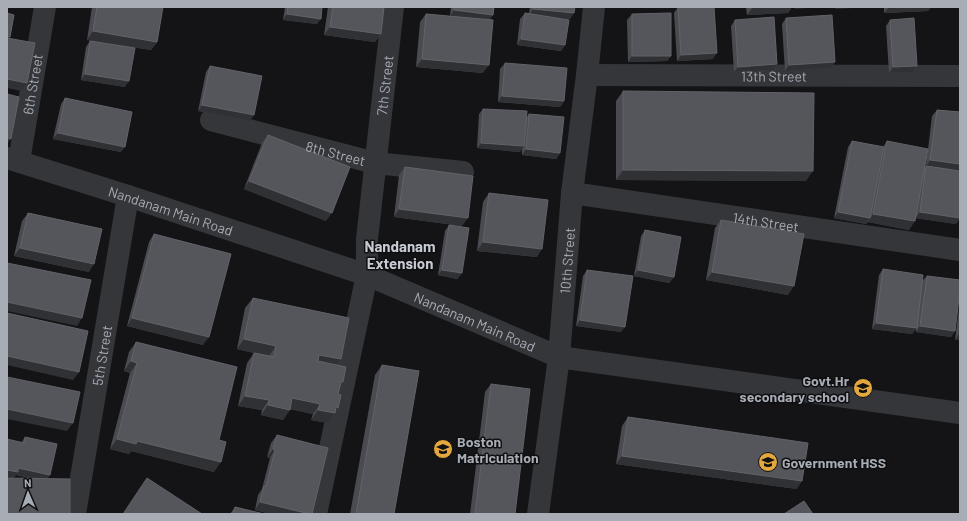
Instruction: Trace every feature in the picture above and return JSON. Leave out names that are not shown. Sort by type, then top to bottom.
[{"type":"street","name":"6th Street","points":[[13,159],[45,7]]},
{"type":"street","name":"7th Street","points":[[316,514],[367,276],[367,239],[393,7]]},
{"type":"street","name":"10th Street","points":[[538,514],[559,357],[572,193],[594,7]]},
{"type":"street","name":"13th Street","points":[[587,75],[960,76]]},
{"type":"street","name":"8th Street","points":[[211,120],[375,163],[463,172]]},
{"type":"street","name":"Nandanam Main Road","points":[[13,159],[367,276],[559,357],[960,413]]},
{"type":"street","name":"14th Street","points":[[572,193],[960,250]]},
{"type":"street","name":"5th Street","points":[[75,514],[128,196]]},
{"type":"building","points":[[97,7],[163,7],[157,42],[93,31]]},
{"type":"building","points":[[288,7],[322,7],[321,19],[287,14]]},
{"type":"building","points":[[333,7],[384,7],[381,34],[330,27]]},
{"type":"building","points":[[454,7],[494,7],[493,15],[454,10]]},
{"type":"building","points":[[533,7],[575,7],[574,13],[533,9]]},
{"type":"building","points":[[678,7],[714,7],[717,53],[681,55]]},
{"type":"building","points":[[7,13],[14,15],[10,37],[7,37]]},
{"type":"building","points":[[525,13],[569,20],[565,45],[521,39]]},
{"type":"building","points":[[671,13],[671,56],[632,56],[632,14]]},
{"type":"building","points":[[426,14],[493,20],[489,65],[422,59]]},
{"type":"building","points":[[832,15],[835,62],[789,65],[786,18]]},
{"type":"building","points":[[774,17],[777,64],[738,67],[735,20]]},
{"type":"building","points":[[914,18],[917,66],[893,67],[890,20]]},
{"type":"building","points":[[7,38],[35,43],[27,83],[7,79]]},
{"type":"building","points":[[90,41],[135,48],[129,81],[85,74]]},
{"type":"building","points":[[505,63],[567,68],[564,101],[502,96]]},
{"type":"building","points":[[210,66],[262,76],[254,115],[202,105]]},
{"type":"building","points":[[623,91],[814,93],[813,171],[623,170]]},
{"type":"building","points":[[7,94],[19,97],[11,139],[7,138]]},
{"type":"building","points":[[65,98],[132,112],[125,147],[58,133]]},
{"type":"building","points":[[483,109],[527,111],[524,146],[481,143]]},
{"type":"building","points":[[937,110],[960,112],[960,164],[930,160]]},
{"type":"building","points":[[529,114],[564,117],[560,153],[526,149]]},
{"type":"building","points":[[268,135],[350,167],[332,213],[249,181]]},
{"type":"building","points":[[852,141],[884,147],[870,218],[838,212]]},
{"type":"building","points":[[887,141],[928,149],[915,221],[873,214]]},
{"type":"building","points":[[926,166],[960,171],[960,218],[920,212]]},
{"type":"building","points":[[405,167],[473,176],[468,218],[399,209]]},
{"type":"building","points":[[489,193],[548,200],[542,249],[483,242]]},
{"type":"building","points":[[28,213],[102,229],[94,264],[20,248]]},
{"type":"building","points":[[721,220],[804,234],[794,286],[712,272]]},
{"type":"building","points":[[449,225],[469,228],[462,273],[442,270]]},
{"type":"building","points":[[645,230],[681,237],[674,277],[638,270]]},
{"type":"building","points":[[154,234],[231,254],[209,337],[132,318]]},
{"type":"building","points":[[7,263],[91,280],[82,318],[7,302]]},
{"type":"building","points":[[883,269],[923,275],[917,328],[876,323]]},
{"type":"building","points":[[587,270],[633,276],[625,327],[580,320]]},
{"type":"building","points":[[927,276],[960,280],[955,331],[920,326]]},
{"type":"building","points":[[253,298],[349,318],[341,359],[319,355],[318,361],[346,367],[343,382],[341,382],[338,394],[341,395],[338,408],[336,407],[335,413],[318,410],[320,404],[292,398],[290,410],[268,405],[269,400],[245,396],[254,353],[274,357],[276,346],[244,339]]},
{"type":"building","points":[[7,313],[88,331],[79,372],[7,356]]},
{"type":"building","points":[[136,342],[237,367],[219,440],[226,442],[221,462],[137,441],[136,444],[117,439],[137,363],[131,361]]},
{"type":"building","points":[[382,365],[419,371],[394,514],[356,514]]},
{"type":"building","points":[[7,377],[80,392],[73,423],[7,409]]},
{"type":"building","points":[[491,384],[530,389],[515,514],[475,514]]},
{"type":"building","points":[[628,417],[808,443],[802,481],[622,456]]},
{"type":"building","points":[[277,435],[328,448],[312,514],[260,502],[264,486],[266,487]]},
{"type":"building","points":[[25,437],[57,444],[50,475],[18,468],[18,472],[7,470],[7,439],[24,443]]},
{"type":"building","points":[[7,478],[70,479],[70,514],[7,514]]},
{"type":"building","points":[[147,478],[202,514],[123,514]]},
{"type":"building","points":[[804,501],[813,514],[784,514]]},
{"type":"building","points":[[235,507],[264,514],[233,514]]},
{"type":"place","name":"Govt.Hr secondary school","points":[[863,388]]},
{"type":"place","name":"Boston Matriculation","points":[[443,449]]},
{"type":"place","name":"Government HSS","points":[[768,462]]},
{"type":"district","name":"Nandanam Extension","points":[[400,254]]}]
